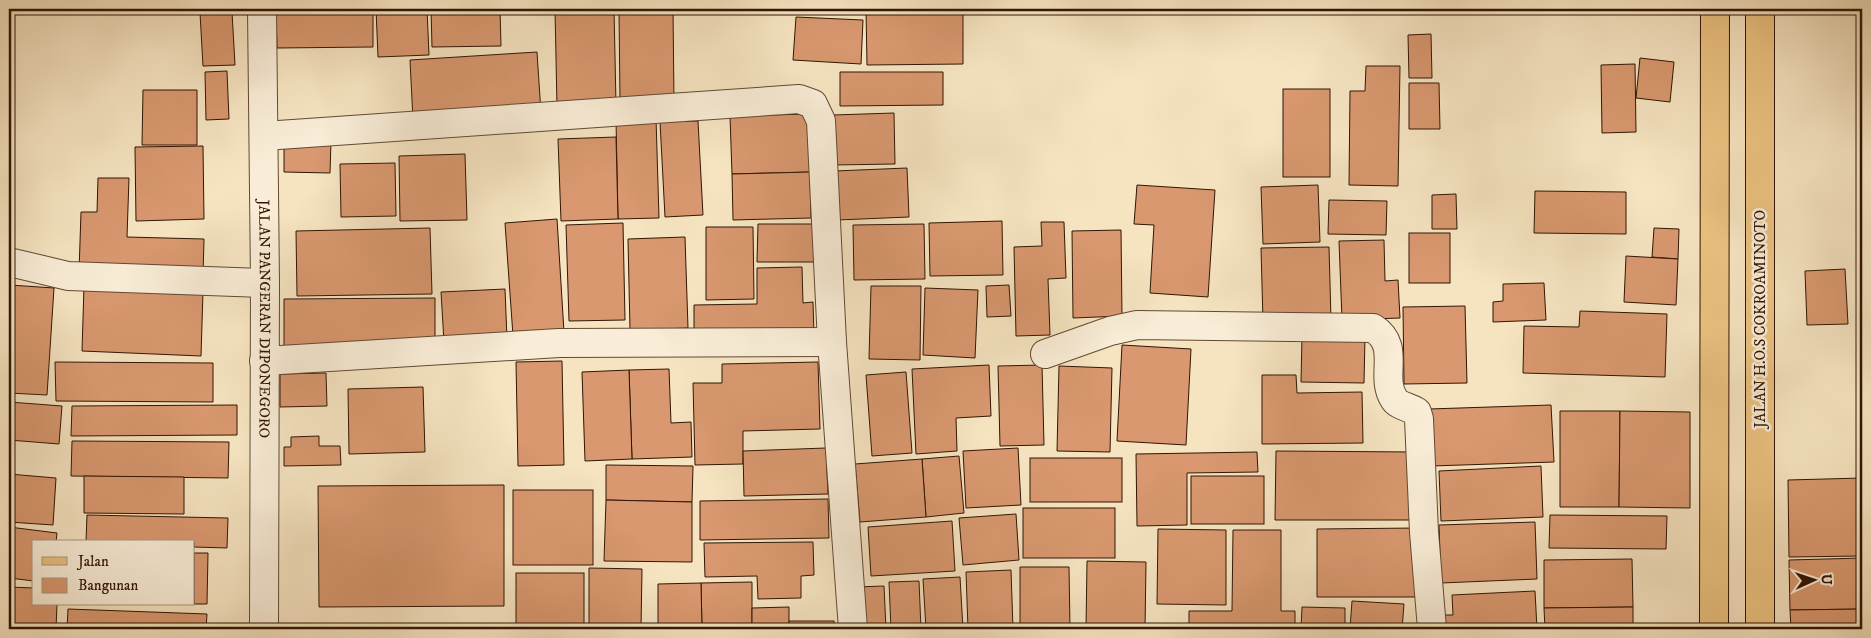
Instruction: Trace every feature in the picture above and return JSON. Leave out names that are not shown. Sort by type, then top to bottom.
[{"type":"main road","points":[[1714,629],[1715,9]]},
{"type":"main road","name":"JALAN H.O.S COKROAMINOTO","points":[[1760,9],[1760,629]]},
{"type":"street","name":"JALAN PANGERAN DIPONEGORO","points":[[262,9],[265,283],[264,629]]},
{"type":"street","points":[[264,136],[799,99],[814,104],[821,121],[832,342],[853,629]]},
{"type":"street","points":[[9,262],[68,276],[265,283]]},
{"type":"street","points":[[1045,354],[1110,331],[1137,325],[1373,328],[1382,334],[1387,343],[1391,394],[1397,402],[1417,412],[1419,419],[1424,532],[1432,629]]},
{"type":"street","points":[[264,361],[559,343],[832,342]]},
{"type":"building","points":[[276,9],[373,9],[373,47],[277,48]]},
{"type":"building","points":[[376,9],[427,9],[429,55],[378,57]]},
{"type":"building","points":[[431,9],[500,9],[501,46],[432,47]]},
{"type":"building","points":[[555,9],[614,9],[616,105],[557,107]]},
{"type":"building","points":[[619,9],[673,9],[674,102],[620,102]]},
{"type":"building","points":[[721,9],[771,9],[771,12],[721,12]]},
{"type":"building","points":[[866,9],[963,9],[963,64],[867,65]]},
{"type":"building","points":[[232,12],[235,65],[203,66],[200,13]]},
{"type":"building","points":[[796,17],[863,20],[861,64],[793,60]]},
{"type":"building","points":[[1431,34],[1432,78],[1409,78],[1408,35]]},
{"type":"building","points":[[537,52],[541,113],[413,120],[410,60]]},
{"type":"building","points":[[1640,58],[1674,62],[1670,102],[1636,98]]},
{"type":"building","points":[[1635,64],[1636,132],[1602,133],[1601,65]]},
{"type":"building","points":[[1366,66],[1400,66],[1398,186],[1349,185],[1350,91],[1365,91]]},
{"type":"building","points":[[227,71],[229,119],[206,120],[205,72]]},
{"type":"building","points":[[840,72],[943,72],[943,105],[840,106]]},
{"type":"building","points":[[1409,83],[1439,83],[1440,129],[1409,129]]},
{"type":"building","points":[[1283,89],[1330,89],[1330,177],[1283,177]]},
{"type":"building","points":[[143,90],[197,90],[197,145],[142,145]]},
{"type":"building","points":[[894,113],[895,164],[834,165],[833,115]]},
{"type":"building","points":[[809,114],[810,172],[732,174],[730,116]]},
{"type":"building","points":[[656,118],[659,218],[618,219],[616,120]]},
{"type":"building","points":[[698,121],[703,215],[665,217],[660,122]]},
{"type":"building","points":[[616,137],[618,219],[561,221],[558,139]]},
{"type":"building","points":[[284,140],[331,141],[330,173],[284,172]]},
{"type":"building","points":[[203,146],[204,219],[136,221],[135,147]]},
{"type":"building","points":[[465,154],[467,220],[400,221],[399,156]]},
{"type":"building","points":[[395,163],[396,216],[341,217],[340,164]]},
{"type":"building","points":[[907,168],[909,217],[837,220],[835,171]]},
{"type":"building","points":[[810,172],[811,218],[733,220],[732,174]]},
{"type":"building","points":[[98,178],[129,178],[127,237],[204,239],[203,276],[79,272],[81,212],[97,212]]},
{"type":"building","points":[[1137,185],[1215,190],[1208,297],[1150,293],[1154,225],[1134,224]]},
{"type":"building","points":[[1318,185],[1320,242],[1263,244],[1261,187]]},
{"type":"building","points":[[1535,191],[1626,192],[1626,234],[1534,233]]},
{"type":"building","points":[[1456,194],[1457,229],[1432,229],[1432,195]]},
{"type":"building","points":[[1329,200],[1387,201],[1386,235],[1328,234]]},
{"type":"building","points":[[557,219],[564,332],[513,336],[505,223]]},
{"type":"building","points":[[1002,221],[1003,275],[930,276],[929,223]]},
{"type":"building","points":[[1041,222],[1064,222],[1066,278],[1048,279],[1050,335],[1016,336],[1014,247],[1042,246]]},
{"type":"building","points":[[623,223],[625,320],[569,321],[566,225]]},
{"type":"building","points":[[758,224],[815,224],[814,262],[757,262]]},
{"type":"building","points":[[924,224],[925,279],[854,280],[853,225]]},
{"type":"building","points":[[706,227],[753,227],[754,299],[706,300]]},
{"type":"building","points":[[430,228],[432,294],[297,296],[296,231]]},
{"type":"building","points":[[1654,228],[1679,229],[1678,259],[1652,257]]},
{"type":"building","points":[[1121,230],[1122,316],[1073,318],[1072,231]]},
{"type":"building","points":[[1409,233],[1450,233],[1450,283],[1409,283]]},
{"type":"building","points":[[685,237],[688,328],[630,330],[628,239]]},
{"type":"building","points":[[1384,240],[1385,281],[1398,280],[1400,318],[1342,320],[1339,241]]},
{"type":"building","points":[[1329,247],[1331,320],[1263,321],[1261,248]]},
{"type":"building","points":[[1626,256],[1678,259],[1676,305],[1624,302]]},
{"type":"building","points":[[802,267],[803,303],[813,302],[814,335],[694,337],[694,305],[757,304],[757,268]]},
{"type":"building","points":[[1845,269],[1848,324],[1807,325],[1805,271]]},
{"type":"building","points":[[1544,283],[1546,320],[1493,322],[1493,302],[1503,301],[1503,284]]},
{"type":"building","points":[[10,285],[54,288],[47,395],[9,393]]},
{"type":"building","points":[[1009,285],[1011,316],[987,317],[986,286]]},
{"type":"building","points":[[84,286],[203,291],[201,356],[82,351]]},
{"type":"building","points":[[871,286],[921,286],[920,360],[869,359]]},
{"type":"building","points":[[925,288],[978,290],[975,358],[923,355]]},
{"type":"building","points":[[505,289],[507,339],[444,342],[441,292]]},
{"type":"building","points":[[435,298],[435,347],[284,347],[284,299]]},
{"type":"building","points":[[1465,306],[1467,383],[1404,384],[1403,307]]},
{"type":"building","points":[[1580,311],[1667,314],[1665,377],[1523,373],[1524,326],[1579,327]]},
{"type":"building","points":[[1302,335],[1365,336],[1364,383],[1301,382]]},
{"type":"building","points":[[1122,345],[1191,349],[1186,445],[1117,441]]},
{"type":"building","points":[[562,361],[564,465],[518,466],[516,362]]},
{"type":"building","points":[[55,362],[213,363],[213,402],[56,401]]},
{"type":"building","points":[[818,362],[820,429],[743,431],[743,464],[695,465],[693,383],[722,383],[722,364]]},
{"type":"building","points":[[989,365],[991,416],[956,418],[957,451],[916,454],[912,369]]},
{"type":"building","points":[[1042,365],[1044,445],[1000,446],[998,366]]},
{"type":"building","points":[[1059,366],[1112,368],[1110,452],[1057,451]]},
{"type":"building","points":[[669,369],[671,423],[691,422],[692,457],[632,459],[629,370]]},
{"type":"building","points":[[629,370],[632,459],[585,461],[582,372]]},
{"type":"building","points":[[906,372],[912,453],[872,456],[866,375]]},
{"type":"building","points":[[326,373],[327,406],[280,407],[280,374]]},
{"type":"building","points":[[1262,375],[1296,375],[1297,393],[1362,392],[1363,443],[1262,444]]},
{"type":"building","points":[[423,387],[425,452],[349,454],[348,389]]},
{"type":"building","points":[[9,402],[62,406],[59,444],[9,440]]},
{"type":"building","points":[[237,405],[237,435],[71,436],[72,406]]},
{"type":"building","points":[[1551,405],[1554,462],[1431,466],[1429,409]]},
{"type":"building","points":[[1560,411],[1620,411],[1619,507],[1560,507]]},
{"type":"building","points":[[1620,411],[1690,412],[1690,508],[1619,507]]},
{"type":"building","points":[[319,436],[319,446],[340,446],[341,465],[284,466],[284,447],[291,447],[291,437]]},
{"type":"building","points":[[72,441],[229,442],[228,478],[71,476]]},
{"type":"building","points":[[826,448],[828,494],[744,496],[743,451]]},
{"type":"building","points":[[1018,448],[1021,505],[966,508],[963,451]]},
{"type":"building","points":[[1276,451],[1414,452],[1414,520],[1275,520]]},
{"type":"building","points":[[1257,452],[1258,472],[1187,473],[1187,525],[1137,526],[1136,454]]},
{"type":"building","points":[[959,456],[964,513],[926,517],[922,459]]},
{"type":"building","points":[[1030,458],[1122,458],[1122,502],[1030,502]]},
{"type":"building","points":[[922,459],[926,517],[860,522],[855,464]]},
{"type":"building","points":[[606,465],[693,466],[692,502],[606,500]]},
{"type":"building","points":[[1541,466],[1543,517],[1441,521],[1439,471]]},
{"type":"building","points":[[9,474],[56,478],[53,525],[9,522]]},
{"type":"building","points":[[84,476],[184,477],[184,514],[84,513]]},
{"type":"building","points":[[1191,476],[1264,476],[1264,524],[1191,524]]},
{"type":"building","points":[[1862,478],[1862,556],[1789,557],[1788,480]]},
{"type":"building","points":[[504,485],[504,606],[319,607],[318,486]]},
{"type":"building","points":[[513,490],[593,490],[593,565],[513,565]]},
{"type":"building","points":[[828,499],[829,538],[700,540],[700,501]]},
{"type":"building","points":[[606,500],[692,502],[692,562],[604,561]]},
{"type":"building","points":[[1023,508],[1115,508],[1115,558],[1023,558]]},
{"type":"building","points":[[1016,514],[1019,560],[963,565],[959,518]]},
{"type":"building","points":[[87,515],[228,518],[227,548],[195,547],[195,540],[86,540]]},
{"type":"building","points":[[1550,515],[1667,516],[1666,549],[1549,548]]},
{"type":"building","points":[[952,521],[955,571],[871,576],[868,527]]},
{"type":"building","points":[[1535,522],[1537,579],[1441,583],[1439,525]]},
{"type":"building","points":[[9,527],[57,533],[56,540],[32,540],[32,581],[9,578]]},
{"type":"building","points":[[1417,528],[1417,597],[1317,597],[1317,529]]},
{"type":"building","points":[[1158,529],[1226,530],[1226,605],[1157,604]]},
{"type":"building","points":[[1233,530],[1281,530],[1281,611],[1295,611],[1295,629],[1189,629],[1189,611],[1232,611]]},
{"type":"building","points":[[813,542],[814,575],[801,576],[801,598],[758,599],[757,576],[705,577],[704,543]]},
{"type":"building","points":[[195,553],[208,553],[207,604],[195,604]]},
{"type":"building","points":[[1862,558],[1862,609],[1790,610],[1789,560]]},
{"type":"building","points":[[1632,559],[1633,607],[1544,608],[1544,560]]},
{"type":"building","points":[[1087,561],[1146,562],[1145,629],[1086,629]]},
{"type":"building","points":[[1020,567],[1069,567],[1070,629],[1020,629]]},
{"type":"building","points":[[589,568],[642,569],[641,629],[589,629]]},
{"type":"building","points":[[1011,570],[1013,629],[968,629],[966,572]]},
{"type":"building","points":[[516,573],[584,573],[584,629],[516,629]]},
{"type":"building","points":[[960,577],[963,629],[926,629],[923,579]]},
{"type":"building","points":[[919,581],[921,629],[891,629],[889,582]]},
{"type":"building","points":[[752,582],[752,629],[702,629],[701,583]]},
{"type":"building","points":[[701,583],[702,629],[658,629],[658,584]]},
{"type":"building","points":[[884,586],[886,629],[858,629],[855,587]]},
{"type":"building","points":[[9,587],[32,588],[32,606],[57,606],[56,629],[9,629]]},
{"type":"building","points":[[1535,591],[1537,629],[1445,629],[1445,615],[1453,615],[1452,595]]},
{"type":"building","points":[[1352,601],[1404,604],[1402,629],[1350,629]]},
{"type":"building","points":[[789,607],[789,629],[752,629],[752,608]]},
{"type":"building","points":[[1302,607],[1345,608],[1345,629],[1301,629]]},
{"type":"building","points":[[1633,607],[1633,629],[1545,629],[1544,608]]},
{"type":"building","points":[[68,609],[207,614],[206,629],[67,629]]},
{"type":"building","points":[[1862,609],[1862,629],[1791,629],[1790,610]]},
{"type":"building","points":[[789,621],[834,621],[834,629],[789,629]]}]
